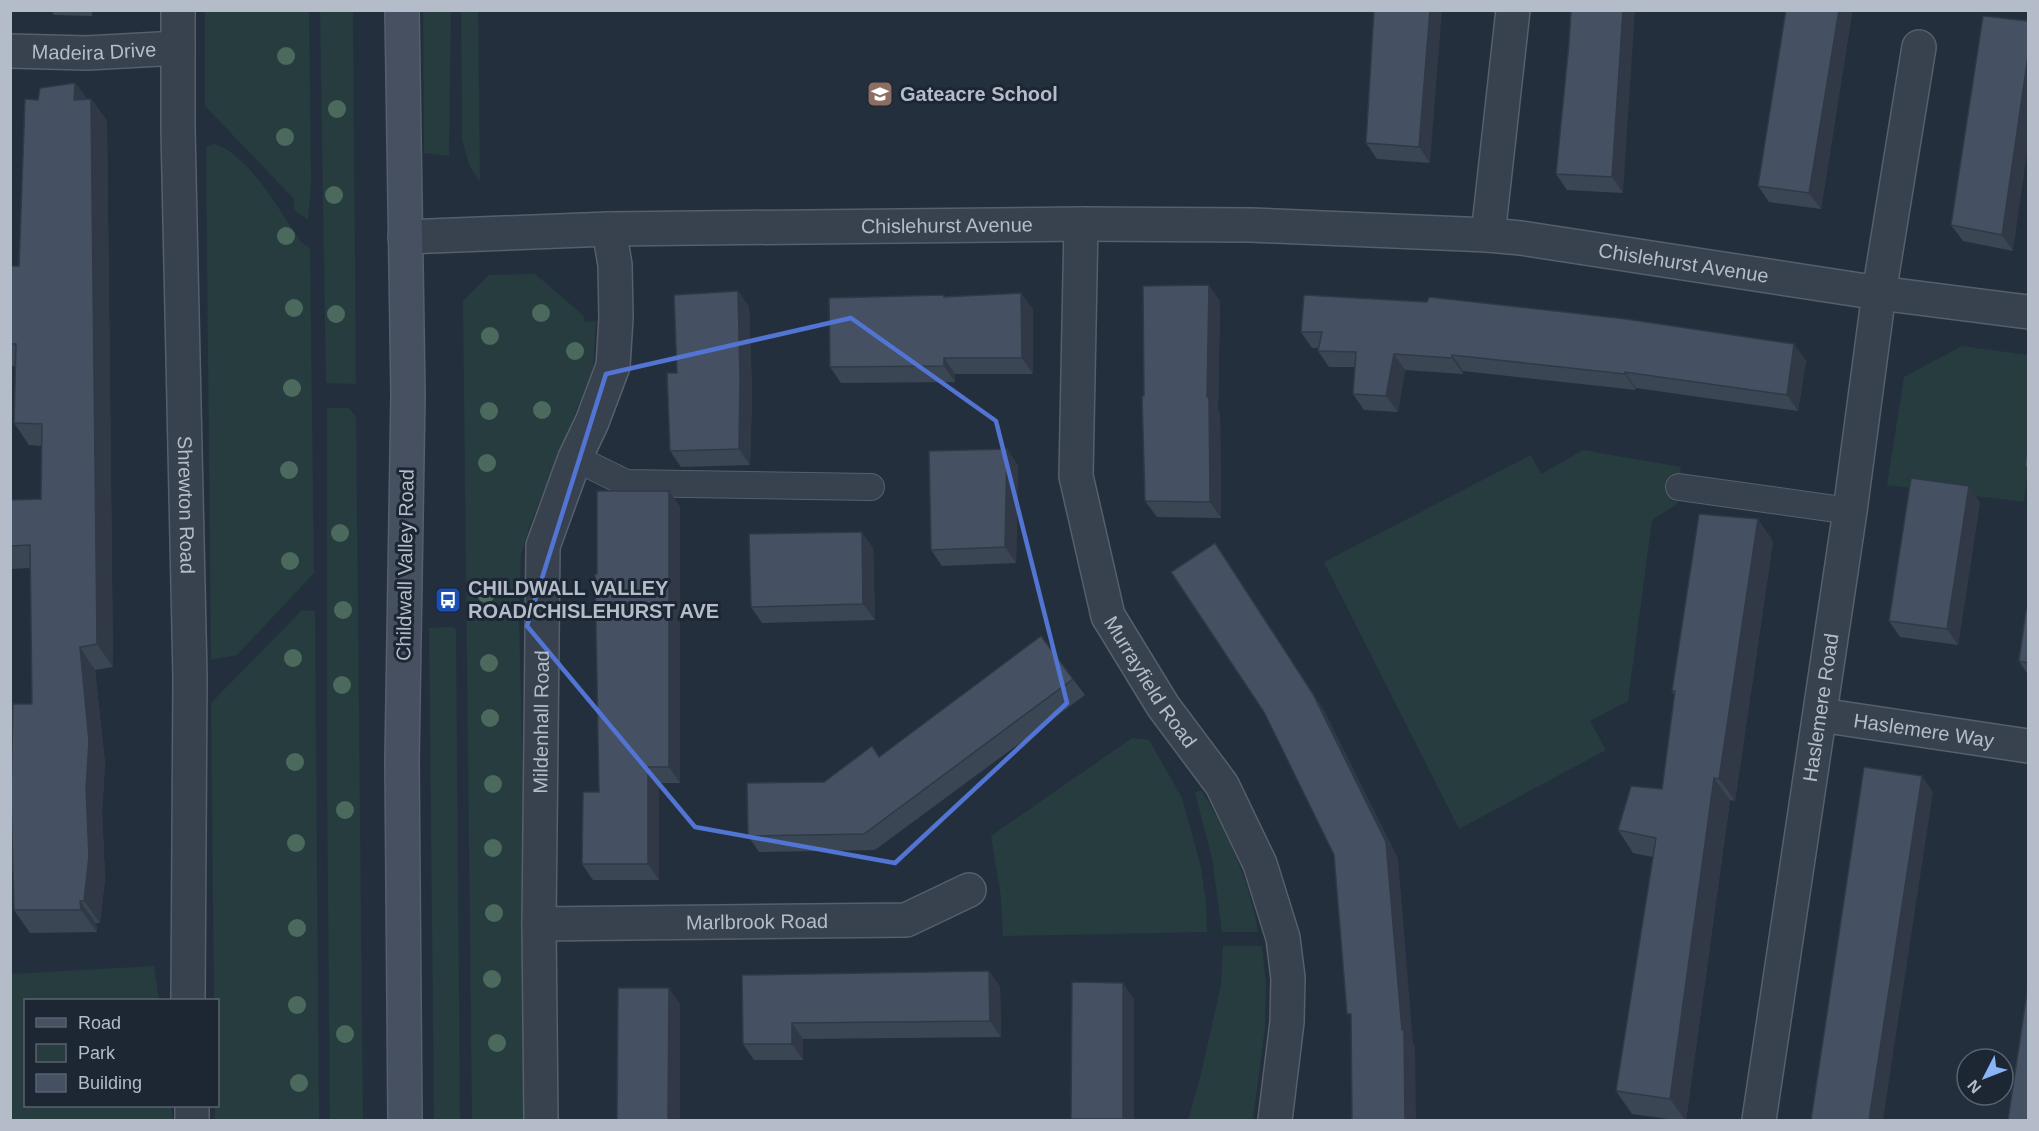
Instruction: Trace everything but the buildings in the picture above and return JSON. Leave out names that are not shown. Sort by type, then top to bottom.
[{"type":"main road","name":"Childwall Valley Road","points":[[402,10],[408,402],[402,761],[405,1120]]},
{"type":"street","name":"Shrewton Road","points":[[178,10],[178,142],[190,677],[188,999]]},
{"type":"street","points":[[1488,235],[1513,10]]},
{"type":"street","points":[[1879,293],[1919,47]]},
{"type":"street","name":"Madeira Drive","points":[[10,51],[87,53],[178,48]]},
{"type":"street","name":"Chislehurst Avenue","points":[[405,237],[609,229],[1081,224],[1251,225],[1488,235],[1879,293],[2028,312]]},
{"type":"street","name":"Murrayfield Road","points":[[1081,224],[1076,476],[1108,616],[1162,706],[1222,785],[1260,864],[1283,938],[1288,978],[1287,1022],[1275,1120]]},
{"type":"street","name":"Mildenhall Road","points":[[541,1120],[539,924],[543,546],[575,458],[592,422],[613,366],[616,318],[615,265],[609,229]]},
{"type":"street","name":"Haslemere Road","points":[[1759,1120],[1850,511],[1879,293]]},
{"type":"street","name":"Haslemere Way","points":[[1820,714],[2028,746]]},
{"type":"street","name":"Marlbrook Road","points":[[539,924],[906,920],[969,890]]},
{"type":"lane","points":[[575,458],[626,483],[871,487]]},
{"type":"lane","points":[[1679,487],[1850,511]]},
{"type":"highlighted area","points":[[851,318],[996,421],[1067,703],[895,863],[695,827],[527,626],[606,374]]},
{"type":"green space","points":[[205,11],[309,11],[311,183],[308,220],[294,210],[294,199],[205,106]]},
{"type":"green space","points":[[320,11],[353,11],[356,384],[326,383]]},
{"type":"green space","points":[[423,11],[451,11],[449,156],[424,153]]},
{"type":"green space","points":[[461,11],[478,11],[480,182],[469,165],[462,139]]},
{"type":"green space","points":[[214,144],[239,159],[251,172],[274,201],[301,242],[310,248],[314,573],[237,655],[211,660],[206,147]]},
{"type":"green space","points":[[535,274],[583,315],[585,322],[596,321],[593,369],[530,525],[521,555],[519,617],[526,900],[525,1120],[472,1120],[463,301],[489,275]]},
{"type":"green space","points":[[1962,346],[2028,355],[2028,473],[2024,502],[1887,485],[1904,377]]},
{"type":"green space","points":[[327,408],[349,408],[356,417],[363,1120],[330,1120]]},
{"type":"green space","points":[[1583,450],[1681,467],[1677,504],[1652,520],[1628,701],[1590,721],[1606,750],[1459,829],[1324,562],[1531,455],[1541,474]]},
{"type":"green space","points":[[302,610],[315,611],[319,1120],[215,1120],[215,1107],[219,1107],[219,999],[214,999],[211,703]]},
{"type":"green space","points":[[453,627],[456,629],[460,1120],[434,1120],[429,628]]},
{"type":"green space","points":[[1132,738],[1149,740],[1182,798],[1201,867],[1207,932],[1003,936],[1001,898],[991,836]]},
{"type":"green space","points":[[1201,790],[1237,858],[1250,894],[1258,932],[1222,932],[1212,858],[1195,793]]},
{"type":"green space","points":[[1223,946],[1262,946],[1266,985],[1265,1027],[1253,1120],[1188,1120],[1221,985]]},
{"type":"green space","points":[[154,966],[159,999],[24,999],[24,1107],[171,1107],[173,1120],[11,1120],[11,974]]},
{"type":"place","name":"Gateacre School","points":[[880,94]]},
{"type":"place","name":"CHILDWALL VALLEY ROAD/CHISLEHURST AVE","points":[[448,600]]}]
